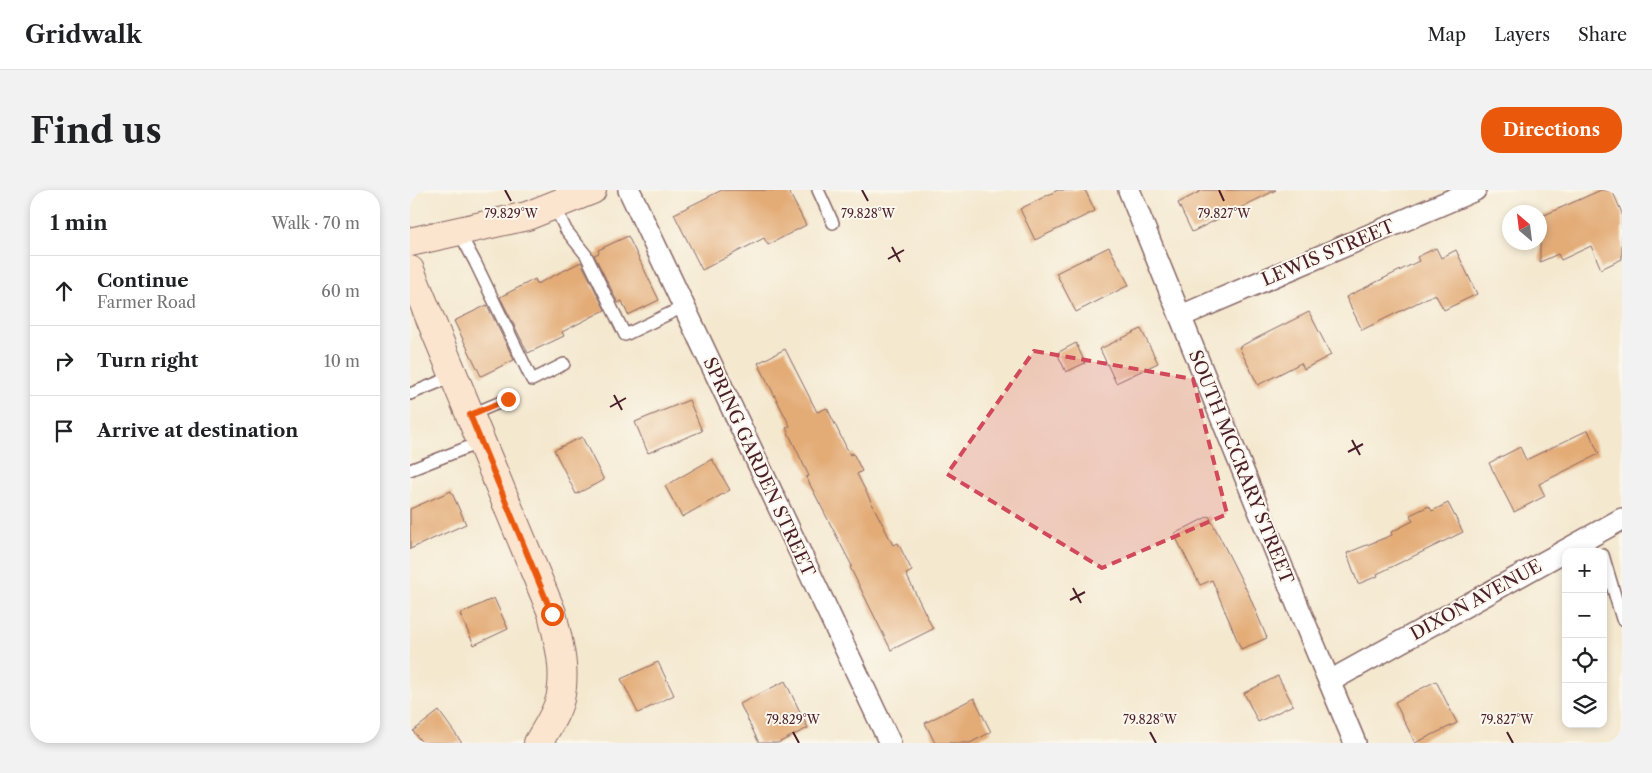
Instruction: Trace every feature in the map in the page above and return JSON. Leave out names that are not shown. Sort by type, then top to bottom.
[{"type":"street","points":[[410,242],[527,216],[592,190]]},
{"type":"street","name":"SPRING GARDEN STREET","points":[[629,190],[890,743]]},
{"type":"street","name":"SOUTH MCCRARY STREET","points":[[1129,190],[1355,743]]},
{"type":"street","name":"LEWIS STREET","points":[[1181,316],[1475,190]]},
{"type":"street","points":[[410,270],[552,614],[562,656],[561,695],[550,722],[538,743]]},
{"type":"street","name":"DIXON AVENUE","points":[[1330,681],[1601,547],[1622,519]]},
{"type":"lane","points":[[818,190],[833,223]]},
{"type":"lane","points":[[554,205],[566,230],[586,255],[625,335],[683,307]]},
{"type":"lane","points":[[459,232],[532,380],[564,364]]},
{"type":"lane","points":[[410,394],[454,376]]},
{"type":"lane","points":[[470,415],[508,399]]},
{"type":"lane","points":[[410,470],[481,442]]},
{"type":"lane","points":[[1601,547],[1622,619]]},
{"type":"highlighted area","points":[[1034,351],[1193,379],[1227,514],[1102,568],[947,474]]},
{"type":"building","points":[[722,190],[788,190],[806,225],[768,245],[764,238],[702,270],[674,214]]},
{"type":"building","points":[[1058,190],[1085,190],[1095,211],[1035,240],[1020,209]]},
{"type":"building","points":[[1203,190],[1276,190],[1192,232],[1178,203]]},
{"type":"building","points":[[1601,190],[1612,190],[1622,213],[1622,259],[1601,269],[1591,246],[1561,260],[1558,254],[1540,262],[1540,250],[1547,250],[1547,214]]},
{"type":"building","points":[[628,236],[659,300],[628,315],[622,301],[618,303],[594,255],[599,253],[598,250]]},
{"type":"building","points":[[1109,247],[1129,285],[1076,312],[1056,273]]},
{"type":"building","points":[[1436,248],[1441,258],[1456,250],[1477,294],[1444,310],[1435,294],[1362,330],[1346,297],[1419,261],[1417,257]]},
{"type":"building","points":[[581,262],[605,310],[562,332],[564,336],[528,353],[500,297],[535,279],[537,284]]},
{"type":"building","points":[[487,305],[514,360],[481,376],[454,321]]},
{"type":"building","points":[[1309,312],[1331,355],[1304,369],[1301,363],[1258,385],[1239,347]]},
{"type":"building","points":[[1141,329],[1158,363],[1116,383],[1100,349]]},
{"type":"building","points":[[1076,343],[1085,363],[1066,372],[1057,353]]},
{"type":"building","points":[[785,349],[817,412],[827,408],[850,455],[853,453],[862,471],[857,474],[893,545],[898,543],[912,571],[906,574],[933,629],[891,650],[850,567],[852,566],[806,477],[809,476],[786,428],[790,426],[758,363]]},
{"type":"building","points":[[689,400],[702,431],[648,453],[635,422]]},
{"type":"building","points":[[1588,430],[1599,454],[1539,484],[1545,496],[1514,512],[1489,463],[1520,447],[1526,460]]},
{"type":"building","points":[[582,437],[604,480],[576,494],[554,450]]},
{"type":"building","points":[[712,459],[730,490],[682,517],[665,486]]},
{"type":"building","points":[[451,491],[466,524],[410,549],[410,509]]},
{"type":"building","points":[[1448,503],[1463,532],[1377,574],[1378,576],[1358,584],[1347,553],[1392,535],[1391,532],[1413,521],[1410,515],[1429,506],[1432,511]]},
{"type":"building","points":[[1209,516],[1249,595],[1267,638],[1241,649],[1212,580],[1200,585],[1174,534]]},
{"type":"building","points":[[494,598],[508,629],[474,645],[460,614]]},
{"type":"building","points":[[658,662],[674,695],[638,713],[621,679]]},
{"type":"building","points":[[1278,676],[1293,705],[1258,722],[1244,693]]},
{"type":"building","points":[[785,681],[808,728],[778,743],[759,743],[740,704]]},
{"type":"building","points":[[1436,681],[1457,723],[1415,743],[1395,702]]},
{"type":"building","points":[[974,698],[991,732],[970,743],[935,743],[925,723]]},
{"type":"building","points":[[439,711],[462,743],[422,743],[413,731]]},
{"type":"route","points":[[508,399],[470,415],[552,614]]}]
